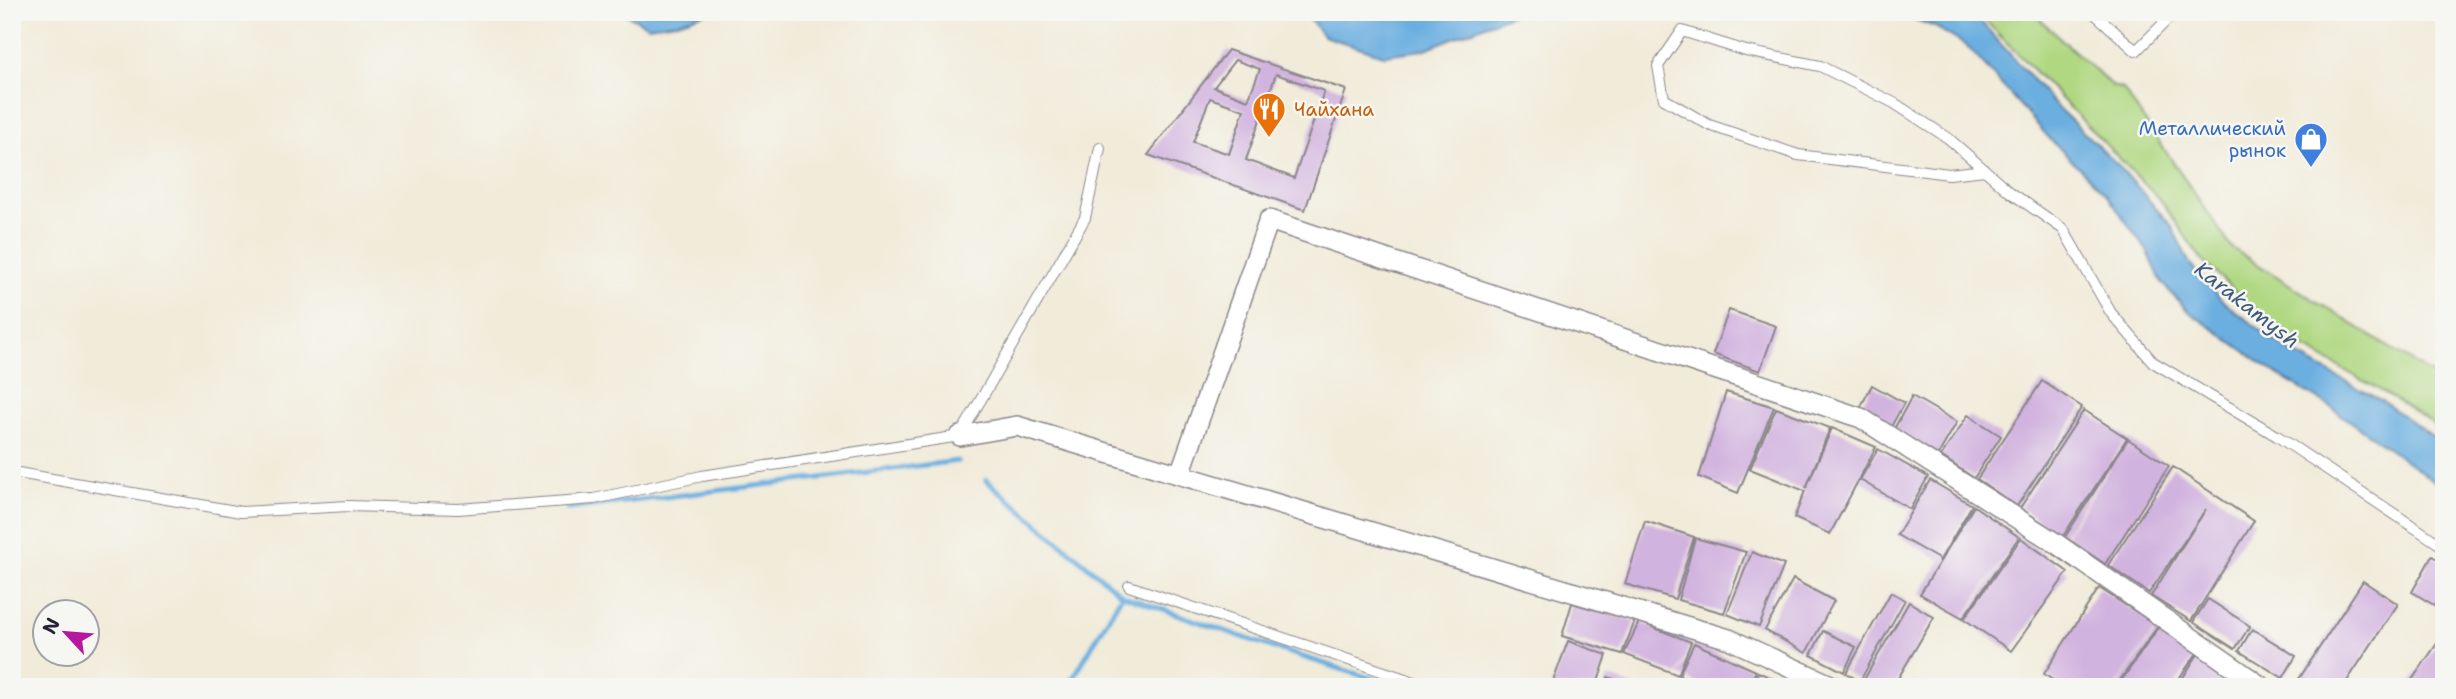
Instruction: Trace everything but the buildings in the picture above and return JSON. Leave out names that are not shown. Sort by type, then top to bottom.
[{"type":"street","points":[[1180,474],[1269,220],[1861,418],[2057,544],[2262,687]]},
{"type":"street","points":[[960,436],[1017,426],[1729,639],[1835,687]]},
{"type":"lane","points":[[2093,12],[2136,51],[2175,12]]},
{"type":"lane","points":[[1985,170],[1949,174],[1798,155],[1709,125],[1664,99],[1658,66],[1682,31],[1746,51],[1820,66],[1894,103],[1948,138],[2011,192],[2063,229],[2111,313],[2153,362],[2277,436],[2444,547]]},
{"type":"lane","points":[[12,472],[241,512],[348,506],[458,509],[594,499],[702,476],[960,436],[1085,218],[1100,148]]},
{"type":"lane","points":[[1129,586],[1429,687]]},
{"type":"green space","points":[[1977,12],[2032,12],[2112,86],[2123,89],[2232,248],[2444,382],[2444,431],[2383,392],[2279,333],[2202,260],[2160,200]]},
{"type":"water","points":[[622,12],[709,12],[678,22],[648,26]]},
{"type":"water","points":[[1305,12],[1518,12],[1423,50],[1384,55],[1323,36]]},
{"type":"water","points":[[1895,12],[1969,12],[1982,23],[2057,107],[2117,164],[2171,225],[2191,266],[2224,302],[2284,348],[2382,401],[2444,444],[2444,488],[2188,311],[2162,283],[2148,252],[2106,194],[2050,139],[1967,46],[1935,27]]},
{"type":"waterway","points":[[568,509],[958,461]]},
{"type":"waterway","points":[[986,480],[1122,595],[1271,647],[1392,685]]},
{"type":"waterway","points":[[1068,687],[1122,595]]},
{"type":"place","name":"Чайхана","points":[[1269,139]]},
{"type":"place","name":"Металлический рынок","points":[[2311,169]]},
{"type":"water label","name":"Karakamysh","points":[[2247,305]]}]
